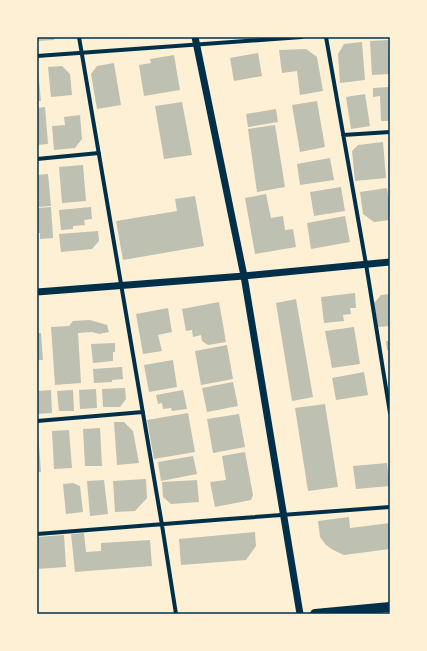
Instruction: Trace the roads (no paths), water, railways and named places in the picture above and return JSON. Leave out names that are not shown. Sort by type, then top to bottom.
[{"type":"main road","points":[[315,614],[390,607]]},
{"type":"street","points":[[79,37],[122,285],[176,614]]},
{"type":"street","points":[[37,56],[82,54],[196,41],[302,37]]},
{"type":"street","points":[[326,37],[388,392],[390,413]]},
{"type":"street","points":[[196,41],[244,276],[300,614]]},
{"type":"street","points":[[343,134],[390,132]]},
{"type":"street","points":[[37,159],[99,153]]},
{"type":"street","points":[[37,292],[244,276],[390,262]]},
{"type":"street","points":[[37,420],[143,412]]},
{"type":"street","points":[[37,534],[390,507]]}]
